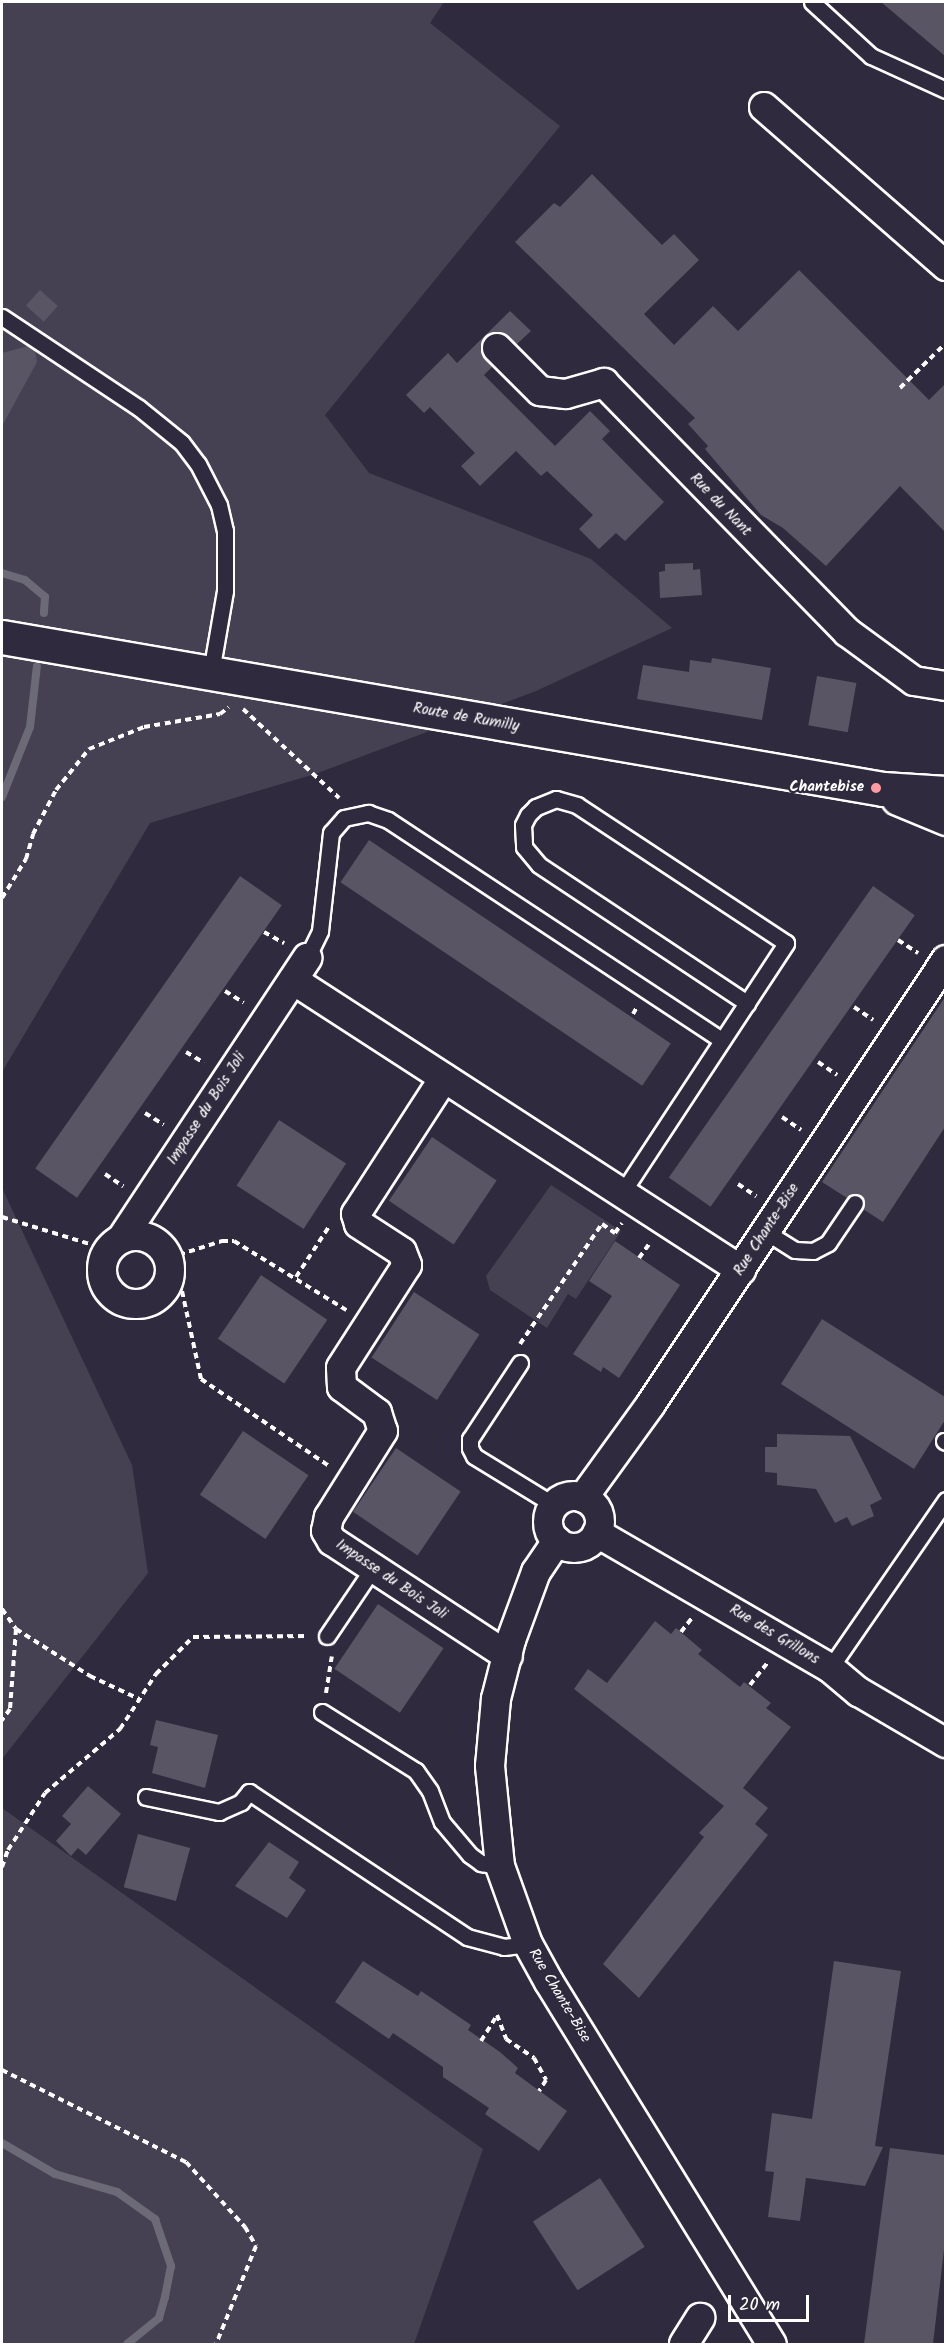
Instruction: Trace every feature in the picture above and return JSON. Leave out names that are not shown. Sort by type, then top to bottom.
[{"type":"main road","name":"Route de Rumilly","points":[[2,638],[883,789],[945,793]]},
{"type":"main road","name":"Route de Rumilly","points":[[883,789],[945,818]]},
{"type":"street","points":[[764,107],[945,266]]},
{"type":"street","name":"Rue du Nant","points":[[497,348],[540,391],[566,394],[604,383],[847,633],[914,681],[945,686]]},
{"type":"street","name":"Rue Chante-Bise","points":[[584,1498],[741,1270],[945,960]]},
{"type":"street","points":[[300,969],[444,1078],[741,1270]]},
{"type":"street","name":"Impasse du Bois Joli","points":[[169,1270],[152,1300],[135,1304],[118,1299],[103,1277],[115,1244],[300,969]]},
{"type":"street","points":[[356,1214],[444,1078]]},
{"type":"street","name":"Impasse du Bois Joli","points":[[356,1214],[359,1224],[402,1252],[407,1260],[406,1269],[341,1368],[340,1381],[345,1392],[377,1413],[383,1431],[329,1517],[326,1531],[332,1541],[507,1656]]},
{"type":"street","points":[[115,1244],[149,1238],[169,1270]]},
{"type":"street","points":[[568,1497],[584,1498],[597,1510],[597,1533],[582,1547],[557,1541],[549,1528],[554,1505],[568,1497]]},
{"type":"street","name":"Rue des Grillons","points":[[597,1533],[830,1668],[860,1692],[945,1743]]},
{"type":"street","name":"Rue Chante-Bise","points":[[557,1541],[536,1572],[507,1656],[496,1699],[490,1766],[500,1866],[528,1944],[653,2149],[664,2174],[772,2344]]},
{"type":"street","points":[[684,2344],[700,2318]]},
{"type":"lane","points":[[812,2],[871,56],[945,90]]},
{"type":"lane","points":[[2,317],[139,408],[170,432],[198,464],[219,505],[225,531],[225,591],[211,672]]},
{"type":"lane","points":[[629,1198],[722,1040],[747,1003],[786,943],[578,805],[556,799],[536,807],[528,815],[523,825],[524,848],[538,865],[747,1003]]},
{"type":"lane","points":[[300,969],[320,931],[331,833],[344,818],[356,813],[388,820],[722,1040]]},
{"type":"lane","points":[[766,1232],[795,1250],[813,1251],[828,1243],[855,1203]]},
{"type":"lane","points":[[520,1363],[471,1439],[470,1448],[474,1456],[554,1505]]},
{"type":"lane","points":[[830,1668],[945,1500]]},
{"type":"lane","points":[[327,1636],[373,1568]]},
{"type":"lane","points":[[322,1712],[416,1771],[430,1791],[442,1821],[470,1855],[481,1863],[500,1866]]},
{"type":"lane","points":[[146,1797],[219,1812],[241,1802],[249,1792],[467,1937],[504,1947],[528,1944]]},
{"type":"path","points":[[900,388],[945,343]]},
{"type":"path","points":[[2,898],[26,859],[33,834],[56,790],[89,750],[144,727],[220,714],[236,703],[356,813]]},
{"type":"path","points":[[520,1363],[515,1351],[602,1224],[615,1233],[629,1198]]},
{"type":"path","points":[[296,1277],[334,1218],[356,1214]]},
{"type":"path","points":[[2,1217],[115,1244]]},
{"type":"path","points":[[352,1481],[201,1379],[182,1291],[169,1270],[222,1241],[234,1241],[370,1324]]},
{"type":"path","points":[[2,1609],[16,1629],[90,1676],[139,1699]]},
{"type":"path","points":[[2,1720],[10,1709],[16,1629]]},
{"type":"path","points":[[2,1867],[8,1850],[45,1793],[120,1730],[156,1674],[193,1637],[327,1636],[335,1643],[322,1712]]},
{"type":"path","points":[[481,2042],[497,2015],[506,2039],[534,2058],[546,2080],[540,2091]]},
{"type":"path","points":[[2,2070],[186,2162],[245,2227],[256,2246],[216,2344]]},
{"type":"shaded area","points":[[2,2],[444,2],[430,23],[560,126],[325,415],[369,473],[591,559],[672,628],[536,691],[315,774],[150,823],[2,1072]]},
{"type":"shaded area","points":[[551,1185],[621,1231],[576,1299],[568,1294],[547,1328],[490,1290],[486,1276]]},
{"type":"shaded area","points":[[2,1188],[132,1465],[148,1573],[2,1759]]},
{"type":"shaded area","points":[[2,1808],[483,2149],[414,2344],[2,2344]]},
{"type":"building","points":[[881,2],[945,2],[945,56]]},
{"type":"building","points":[[592,174],[662,245],[674,234],[699,260],[644,314],[674,345],[713,306],[738,331],[799,270],[929,400],[945,384],[945,532],[900,486],[826,566],[783,528],[761,515],[705,449],[708,446],[688,424],[695,418],[515,242],[554,203],[560,207]]},
{"type":"building","points":[[40,290],[58,306],[44,322],[26,306]]},
{"type":"building","points":[[510,311],[531,331],[517,344],[502,332],[486,336],[481,352],[492,367],[484,375],[555,446],[590,411],[610,431],[602,439],[664,502],[625,541],[616,533],[599,549],[579,529],[593,515],[547,471],[541,476],[516,451],[480,486],[461,466],[475,453],[430,407],[424,413],[406,395],[448,353],[457,363]]},
{"type":"building","points":[[28,346],[35,350],[37,362],[2,426],[2,353]]},
{"type":"building","points":[[693,563],[693,570],[700,569],[702,595],[660,598],[659,572],[665,571],[665,564]]},
{"type":"building","points":[[712,658],[771,668],[762,720],[637,699],[643,665],[689,672],[690,660],[711,663]]},
{"type":"building","points":[[817,676],[856,683],[848,732],[808,725]]},
{"type":"building","points":[[369,840],[671,1044],[642,1086],[340,882]]},
{"type":"building","points":[[240,876],[282,905],[77,1198],[35,1168]]},
{"type":"building","points":[[873,886],[915,915],[711,1207],[669,1178]]},
{"type":"building","points":[[945,997],[945,1127],[883,1222],[863,1209],[864,1199],[860,1195],[847,1198],[822,1182]]},
{"type":"building","points":[[279,1120],[346,1164],[304,1229],[237,1185]]},
{"type":"building","points":[[432,1137],[497,1181],[454,1244],[389,1201]]},
{"type":"building","points":[[615,1241],[680,1285],[619,1378],[603,1367],[601,1372],[573,1354],[612,1296],[589,1281]]},
{"type":"building","points":[[261,1275],[327,1320],[284,1384],[218,1339]]},
{"type":"building","points":[[414,1292],[479,1334],[437,1400],[372,1357]]},
{"type":"building","points":[[822,1319],[945,1397],[945,1420],[914,1469],[781,1384]]},
{"type":"building","points":[[243,1431],[308,1475],[265,1539],[200,1495]]},
{"type":"building","points":[[777,1434],[850,1436],[882,1499],[870,1505],[874,1516],[852,1526],[847,1517],[835,1523],[816,1489],[777,1485],[777,1473],[765,1472],[765,1447],[777,1447]]},
{"type":"building","points":[[396,1448],[461,1492],[418,1555],[353,1512]]},
{"type":"building","points":[[378,1604],[443,1648],[400,1713],[334,1669]]},
{"type":"building","points":[[655,1621],[671,1634],[676,1628],[702,1650],[698,1654],[740,1687],[744,1682],[771,1703],[766,1708],[791,1727],[743,1788],[768,1808],[755,1824],[768,1835],[639,1998],[603,1964],[704,1837],[699,1833],[724,1806],[574,1689],[588,1669],[607,1683]]},
{"type":"building","points":[[156,1720],[218,1735],[205,1788],[152,1773],[158,1747],[150,1745]]},
{"type":"building","points":[[88,1786],[121,1814],[86,1855],[78,1848],[71,1856],[56,1841],[71,1824],[62,1816]]},
{"type":"building","points":[[138,1834],[190,1848],[176,1901],[124,1887]]},
{"type":"building","points":[[269,1842],[299,1862],[289,1878],[306,1890],[287,1918],[235,1886]]},
{"type":"building","points":[[363,1961],[418,1996],[421,1991],[471,2025],[468,2030],[500,2052],[518,2068],[515,2073],[567,2111],[539,2151],[485,2114],[489,2108],[443,2077],[443,2067],[393,2033],[389,2039],[335,2002]]},
{"type":"building","points":[[834,1961],[901,1971],[875,2146],[883,2147],[865,2186],[806,2178],[800,2221],[768,2217],[774,2172],[765,2171],[772,2113],[812,2119]]},
{"type":"building","points":[[890,2148],[945,2155],[945,2241],[933,2344],[864,2344]]},
{"type":"building","points":[[600,2178],[645,2247],[578,2290],[533,2222]]},
{"type":"waterway","points":[[2,573],[25,580],[45,597],[44,613]]},
{"type":"waterway","points":[[2,797],[30,727],[37,666]]},
{"type":"waterway","points":[[2,2143],[55,2174],[117,2192],[155,2219],[171,2266],[165,2297],[159,2318],[127,2344]]},
{"type":"place","name":"Chantebise","points":[[876,788]]}]
